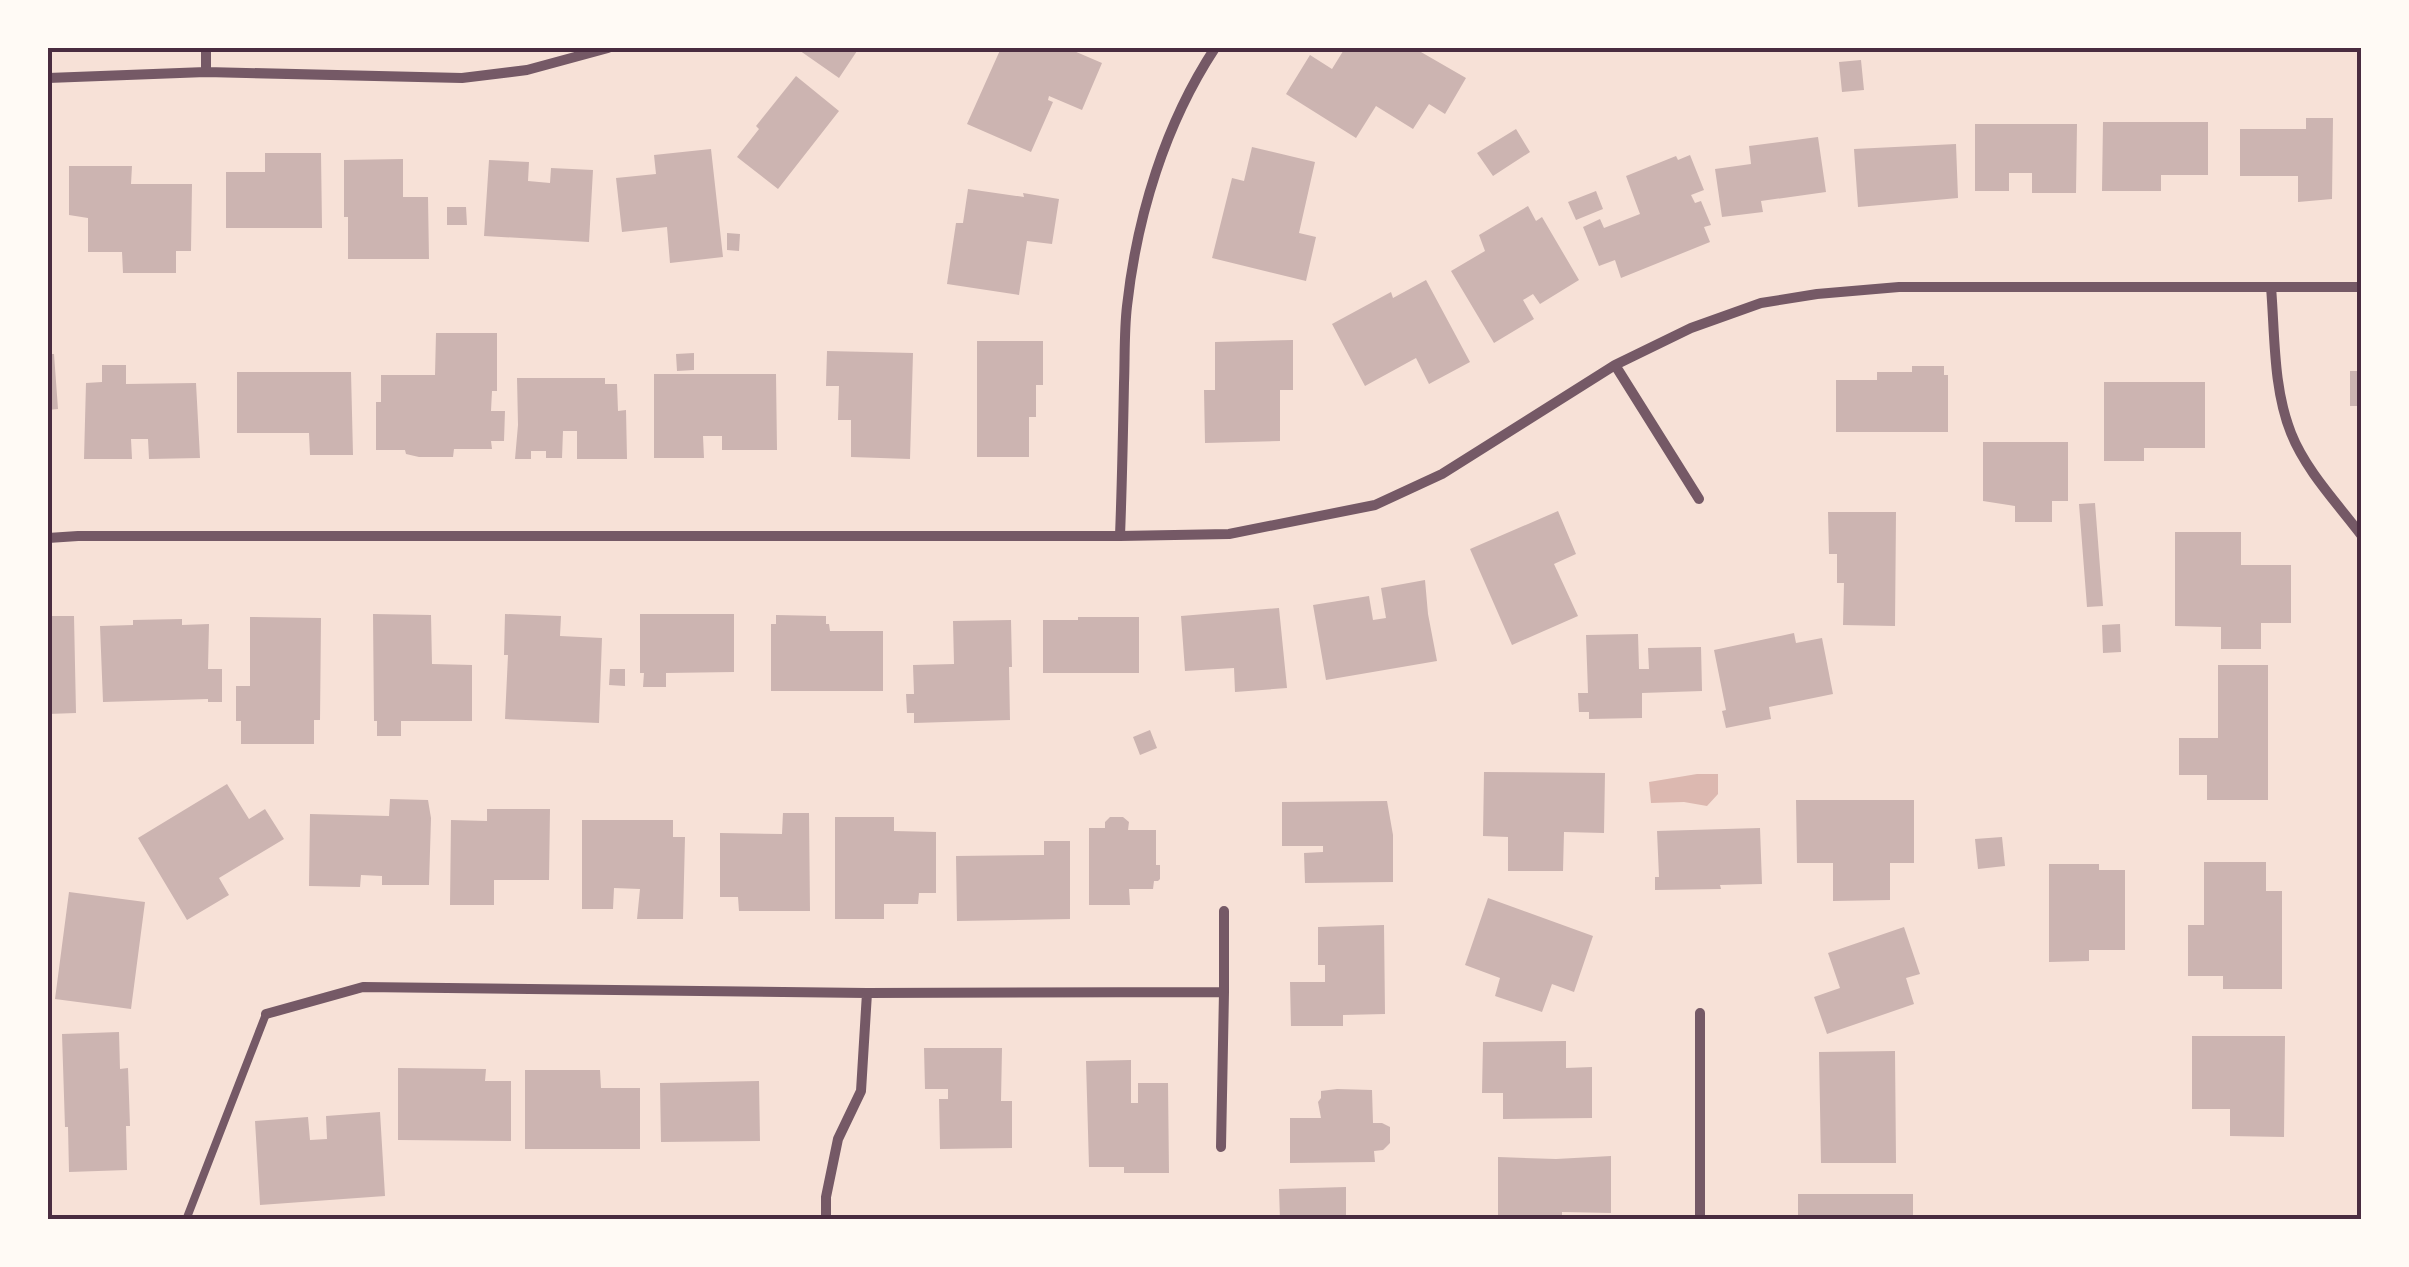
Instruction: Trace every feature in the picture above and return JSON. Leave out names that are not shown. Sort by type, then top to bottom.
[{"type":"street","points":[[206,48],[206,72]]},
{"type":"street","points":[[48,78],[206,72],[462,78],[527,70],[608,48]]},
{"type":"street","points":[[1120,536],[1126,312],[1141,220],[1170,136],[1189,92],[1215,48]]},
{"type":"street","points":[[48,538],[1229,534],[1375,505],[1442,474],[1616,365],[1691,328],[1761,303],[1899,287],[2362,287]]},
{"type":"street","points":[[2271,287],[2280,396],[2292,435],[2362,536]]},
{"type":"street","points":[[1616,365],[1699,500]]},
{"type":"street","points":[[1221,1147],[1224,911]]},
{"type":"street","points":[[266,1014],[363,987],[867,993],[1224,992]]},
{"type":"street","points":[[826,1220],[826,1197],[838,1139],[861,1090],[867,993]]},
{"type":"street","points":[[1700,1013],[1700,1220]]},
{"type":"lane","points":[[186,1220],[266,1014]]},
{"type":"shaded area","points":[[1718,774],[1718,794],[1707,806],[1651,803],[1649,782]]},
{"type":"building","points":[[796,48],[859,48],[839,78]]},
{"type":"building","points":[[1001,48],[1067,48],[1102,63],[1082,110],[1049,96],[1048,100],[1053,102],[1031,152],[967,124]]},
{"type":"building","points":[[1345,48],[1414,48],[1466,78],[1445,114],[1429,104],[1413,129],[1376,106],[1356,138],[1286,94],[1310,55],[1332,69]]},
{"type":"building","points":[[1861,60],[1864,90],[1842,92],[1839,62]]},
{"type":"building","points":[[796,76],[839,111],[778,189],[737,157]]},
{"type":"building","points":[[2306,118],[2333,118],[2332,199],[2298,202],[2298,176],[2240,176],[2240,129],[2306,129]]},
{"type":"building","points":[[2103,122],[2208,122],[2208,175],[2161,175],[2161,191],[2102,191]]},
{"type":"building","points":[[1975,124],[2077,124],[2076,193],[2032,193],[2032,173],[2009,173],[2009,191],[1975,191]]},
{"type":"building","points":[[1516,129],[1530,152],[1493,176],[1477,153]]},
{"type":"building","points":[[1818,137],[1826,192],[1761,201],[1763,212],[1722,217],[1715,169],[1751,164],[1749,146]]},
{"type":"building","points":[[1956,144],[1958,198],[1858,207],[1854,149]]},
{"type":"building","points":[[1252,147],[1315,162],[1299,233],[1316,237],[1306,281],[1212,258],[1232,178],[1244,181]]},
{"type":"building","points":[[711,149],[723,257],[670,263],[667,227],[622,232],[616,178],[656,174],[654,155]]},
{"type":"building","points":[[265,153],[321,153],[322,228],[226,228],[226,172],[265,172]]},
{"type":"building","points":[[1690,155],[1704,190],[1691,195],[1695,203],[1701,201],[1711,225],[1704,227],[1710,242],[1621,278],[1615,260],[1599,266],[1583,227],[1600,219],[1604,228],[1640,214],[1626,176],[1676,156],[1678,160]]},
{"type":"building","points":[[403,159],[403,197],[428,197],[429,259],[348,259],[344,160]]},
{"type":"building","points":[[489,160],[529,162],[528,181],[550,183],[551,168],[593,170],[589,242],[484,236]]},
{"type":"building","points":[[69,166],[132,166],[131,184],[192,184],[191,251],[176,251],[176,273],[123,273],[122,252],[88,252],[88,218],[69,215]]},
{"type":"building","points":[[51,170],[51,244],[48,244]]},
{"type":"building","points":[[968,189],[1059,199],[1052,244],[1027,241],[1019,295],[947,284],[956,223],[963,223]]},
{"type":"building","points":[[1596,191],[1603,209],[1576,220],[1568,202]]},
{"type":"building","points":[[1528,206],[1536,221],[1542,217],[1579,280],[1540,304],[1533,294],[1523,300],[1534,319],[1494,343],[1451,271],[1485,251],[1479,235]]},
{"type":"building","points":[[447,207],[466,207],[467,225],[447,225]]},
{"type":"building","points":[[727,233],[740,234],[739,251],[727,250]]},
{"type":"building","points":[[1426,280],[1470,362],[1429,384],[1416,358],[1365,386],[1332,324],[1391,292],[1393,298]]},
{"type":"building","points":[[436,333],[497,333],[497,391],[492,391],[491,411],[505,411],[504,441],[491,441],[492,449],[454,449],[453,457],[419,457],[406,454],[405,450],[376,450],[376,402],[381,402],[381,375],[435,375]]},
{"type":"building","points":[[1293,340],[1293,390],[1280,390],[1280,441],[1205,443],[1204,390],[1215,390],[1215,342]]},
{"type":"building","points":[[977,341],[1043,341],[1043,385],[1036,385],[1036,417],[1029,417],[1029,457],[977,457]]},
{"type":"building","points":[[827,351],[913,353],[910,459],[851,457],[851,420],[838,420],[839,386],[826,386]]},
{"type":"building","points":[[694,353],[694,370],[677,371],[676,354]]},
{"type":"building","points":[[48,354],[54,354],[58,409],[48,410]]},
{"type":"building","points":[[102,365],[126,365],[126,384],[196,383],[200,458],[149,459],[148,439],[131,439],[132,459],[84,459],[86,383],[102,382]]},
{"type":"building","points":[[1912,366],[1944,366],[1944,375],[1948,375],[1948,432],[1836,432],[1836,380],[1877,380],[1877,372],[1912,372]]},
{"type":"building","points":[[2350,371],[2362,371],[2362,406],[2350,406]]},
{"type":"building","points":[[237,372],[351,372],[353,455],[310,455],[309,433],[237,433]]},
{"type":"building","points":[[654,374],[776,374],[777,450],[722,450],[722,436],[703,436],[704,458],[654,458]]},
{"type":"building","points":[[517,378],[605,378],[605,384],[617,384],[618,411],[626,410],[627,459],[577,459],[577,431],[563,431],[562,458],[546,458],[546,451],[531,451],[531,459],[515,459]]},
{"type":"building","points":[[2104,382],[2205,382],[2205,448],[2144,448],[2144,461],[2104,461]]},
{"type":"building","points":[[1983,442],[2068,442],[2068,501],[2052,501],[2052,522],[2015,522],[2015,506],[1983,501]]},
{"type":"building","points":[[2095,503],[2103,606],[2087,607],[2079,504]]},
{"type":"building","points":[[1558,511],[1576,554],[1554,564],[1578,616],[1512,645],[1470,549]]},
{"type":"building","points":[[1828,512],[1896,512],[1895,626],[1843,625],[1844,583],[1837,583],[1837,554],[1829,554]]},
{"type":"building","points":[[2175,532],[2241,532],[2241,565],[2291,565],[2291,623],[2261,623],[2261,649],[2221,649],[2221,627],[2175,626]]},
{"type":"building","points":[[1425,580],[1437,661],[1326,680],[1313,605],[1369,596],[1373,620],[1386,618],[1381,588]]},
{"type":"building","points":[[1279,608],[1287,688],[1235,692],[1234,668],[1185,671],[1181,616]]},
{"type":"building","points":[[373,614],[431,615],[432,664],[472,665],[472,721],[401,721],[401,736],[377,736]]},
{"type":"building","points":[[505,614],[561,616],[560,636],[602,638],[599,723],[505,719]]},
{"type":"building","points":[[640,614],[734,614],[734,672],[666,673],[666,687],[643,687]]},
{"type":"building","points":[[776,615],[826,616],[830,631],[883,631],[883,691],[771,691],[771,624],[776,624]]},
{"type":"building","points":[[48,616],[74,616],[76,713],[48,714]]},
{"type":"building","points":[[250,617],[321,618],[320,720],[314,720],[314,744],[241,744],[241,721],[236,721],[236,686],[250,686]]},
{"type":"building","points":[[1139,617],[1139,673],[1043,673],[1043,620]]},
{"type":"building","points":[[182,619],[182,625],[209,624],[208,669],[222,669],[222,702],[103,702],[100,626],[133,625],[133,620]]},
{"type":"building","points":[[1011,620],[1010,720],[914,723],[914,713],[907,713],[906,694],[914,694],[913,665],[954,664],[953,621]]},
{"type":"building","points":[[2120,624],[2121,652],[2103,653],[2102,625]]},
{"type":"building","points":[[1794,633],[1796,643],[1822,638],[1833,694],[1769,707],[1771,719],[1726,728],[1714,650]]},
{"type":"building","points":[[1638,634],[1639,669],[1649,669],[1648,648],[1701,647],[1702,691],[1642,693],[1642,718],[1589,719],[1589,712],[1579,712],[1578,693],[1588,693],[1586,635]]},
{"type":"building","points":[[2218,665],[2268,665],[2268,800],[2207,800],[2207,775],[2179,775],[2179,738],[2218,738]]},
{"type":"building","points":[[610,669],[625,669],[625,686],[609,685]]},
{"type":"building","points":[[1150,730],[1157,748],[1140,755],[1133,737]]},
{"type":"building","points":[[1484,772],[1605,773],[1604,833],[1564,832],[1563,871],[1508,871],[1508,837],[1483,836]]},
{"type":"building","points":[[227,784],[249,819],[265,809],[284,839],[219,878],[229,895],[187,920],[138,838]]},
{"type":"building","points":[[390,799],[428,800],[429,885],[382,885],[382,876],[361,875],[360,887],[309,886],[310,814],[389,816]]},
{"type":"building","points":[[1796,800],[1914,800],[1914,863],[1890,863],[1890,900],[1833,901],[1833,863],[1797,863]]},
{"type":"building","points":[[1387,801],[1393,835],[1393,882],[1305,883],[1304,853],[1323,852],[1323,846],[1282,846],[1282,802]]},
{"type":"building","points":[[487,809],[550,809],[549,880],[494,880],[494,905],[450,905],[451,820],[487,821]]},
{"type":"building","points":[[783,813],[809,813],[810,911],[739,911],[738,897],[720,897],[720,833],[782,834]]},
{"type":"building","points":[[835,817],[894,817],[894,831],[936,832],[936,893],[919,893],[918,904],[884,904],[884,919],[835,919]]},
{"type":"building","points":[[1110,817],[1123,817],[1129,822],[1128,830],[1156,830],[1160,879],[1154,881],[1153,889],[1129,889],[1130,905],[1089,905],[1089,828],[1105,828]]},
{"type":"building","points":[[582,820],[673,820],[673,837],[685,837],[683,919],[637,919],[640,889],[614,888],[613,909],[582,909]]},
{"type":"building","points":[[1760,828],[1762,884],[1655,890],[1655,877],[1659,877],[1657,831]]},
{"type":"building","points":[[2002,837],[2005,866],[1978,869],[1975,839]]},
{"type":"building","points":[[1044,841],[1070,841],[1070,919],[957,921],[956,856],[1044,855]]},
{"type":"building","points":[[2204,862],[2266,862],[2266,891],[2282,891],[2282,989],[2223,989],[2223,976],[2188,976],[2188,925],[2204,925]]},
{"type":"building","points":[[2049,864],[2099,864],[2099,870],[2125,870],[2125,950],[2089,950],[2089,961],[2049,962]]},
{"type":"building","points":[[69,892],[145,902],[131,1009],[55,999]]},
{"type":"building","points":[[1488,898],[1593,936],[1574,992],[1552,984],[1542,1012],[1495,996],[1500,978],[1465,965]]},
{"type":"building","points":[[1384,925],[1385,1014],[1343,1015],[1343,1026],[1291,1026],[1290,982],[1325,982],[1325,965],[1318,965],[1318,927]]},
{"type":"building","points":[[1904,927],[1920,974],[1906,978],[1914,1004],[1827,1034],[1814,997],[1840,988],[1828,953]]},
{"type":"building","points":[[119,1032],[120,1069],[128,1068],[127,1170],[69,1172],[62,1034]]},
{"type":"building","points":[[2192,1036],[2285,1036],[2284,1137],[2230,1136],[2230,1109],[2192,1109]]},
{"type":"building","points":[[1566,1041],[1566,1068],[1592,1067],[1592,1118],[1503,1119],[1503,1093],[1482,1093],[1483,1042]]},
{"type":"building","points":[[924,1048],[1002,1048],[1001,1101],[1012,1101],[1012,1148],[940,1149],[939,1099],[948,1099],[948,1089],[925,1089]]},
{"type":"building","points":[[1895,1051],[1896,1163],[1821,1163],[1819,1052]]},
{"type":"building","points":[[1131,1060],[1131,1103],[1138,1103],[1138,1083],[1168,1083],[1169,1173],[1124,1173],[1124,1167],[1089,1167],[1086,1061]]},
{"type":"building","points":[[398,1068],[486,1069],[485,1081],[511,1081],[511,1141],[398,1140]]},
{"type":"building","points":[[525,1070],[600,1070],[601,1088],[640,1088],[640,1149],[525,1149]]},
{"type":"building","points":[[759,1081],[760,1141],[661,1142],[660,1083]]},
{"type":"building","points":[[1372,1090],[1373,1123],[1390,1127],[1390,1143],[1383,1150],[1374,1151],[1375,1162],[1290,1163],[1290,1118],[1321,1118],[1321,1091]]},
{"type":"building","points":[[380,1112],[385,1196],[260,1205],[255,1121],[308,1117],[310,1140],[327,1139],[326,1116]]},
{"type":"building","points":[[1611,1156],[1611,1213],[1562,1212],[1562,1220],[1498,1220],[1498,1157]]},
{"type":"building","points":[[1346,1187],[1346,1220],[1280,1220],[1279,1189]]},
{"type":"building","points":[[1798,1194],[1913,1194],[1913,1220],[1798,1220]]},
{"type":"building","points":[[2188,1215],[2271,1215],[2271,1220],[2188,1220]]}]
